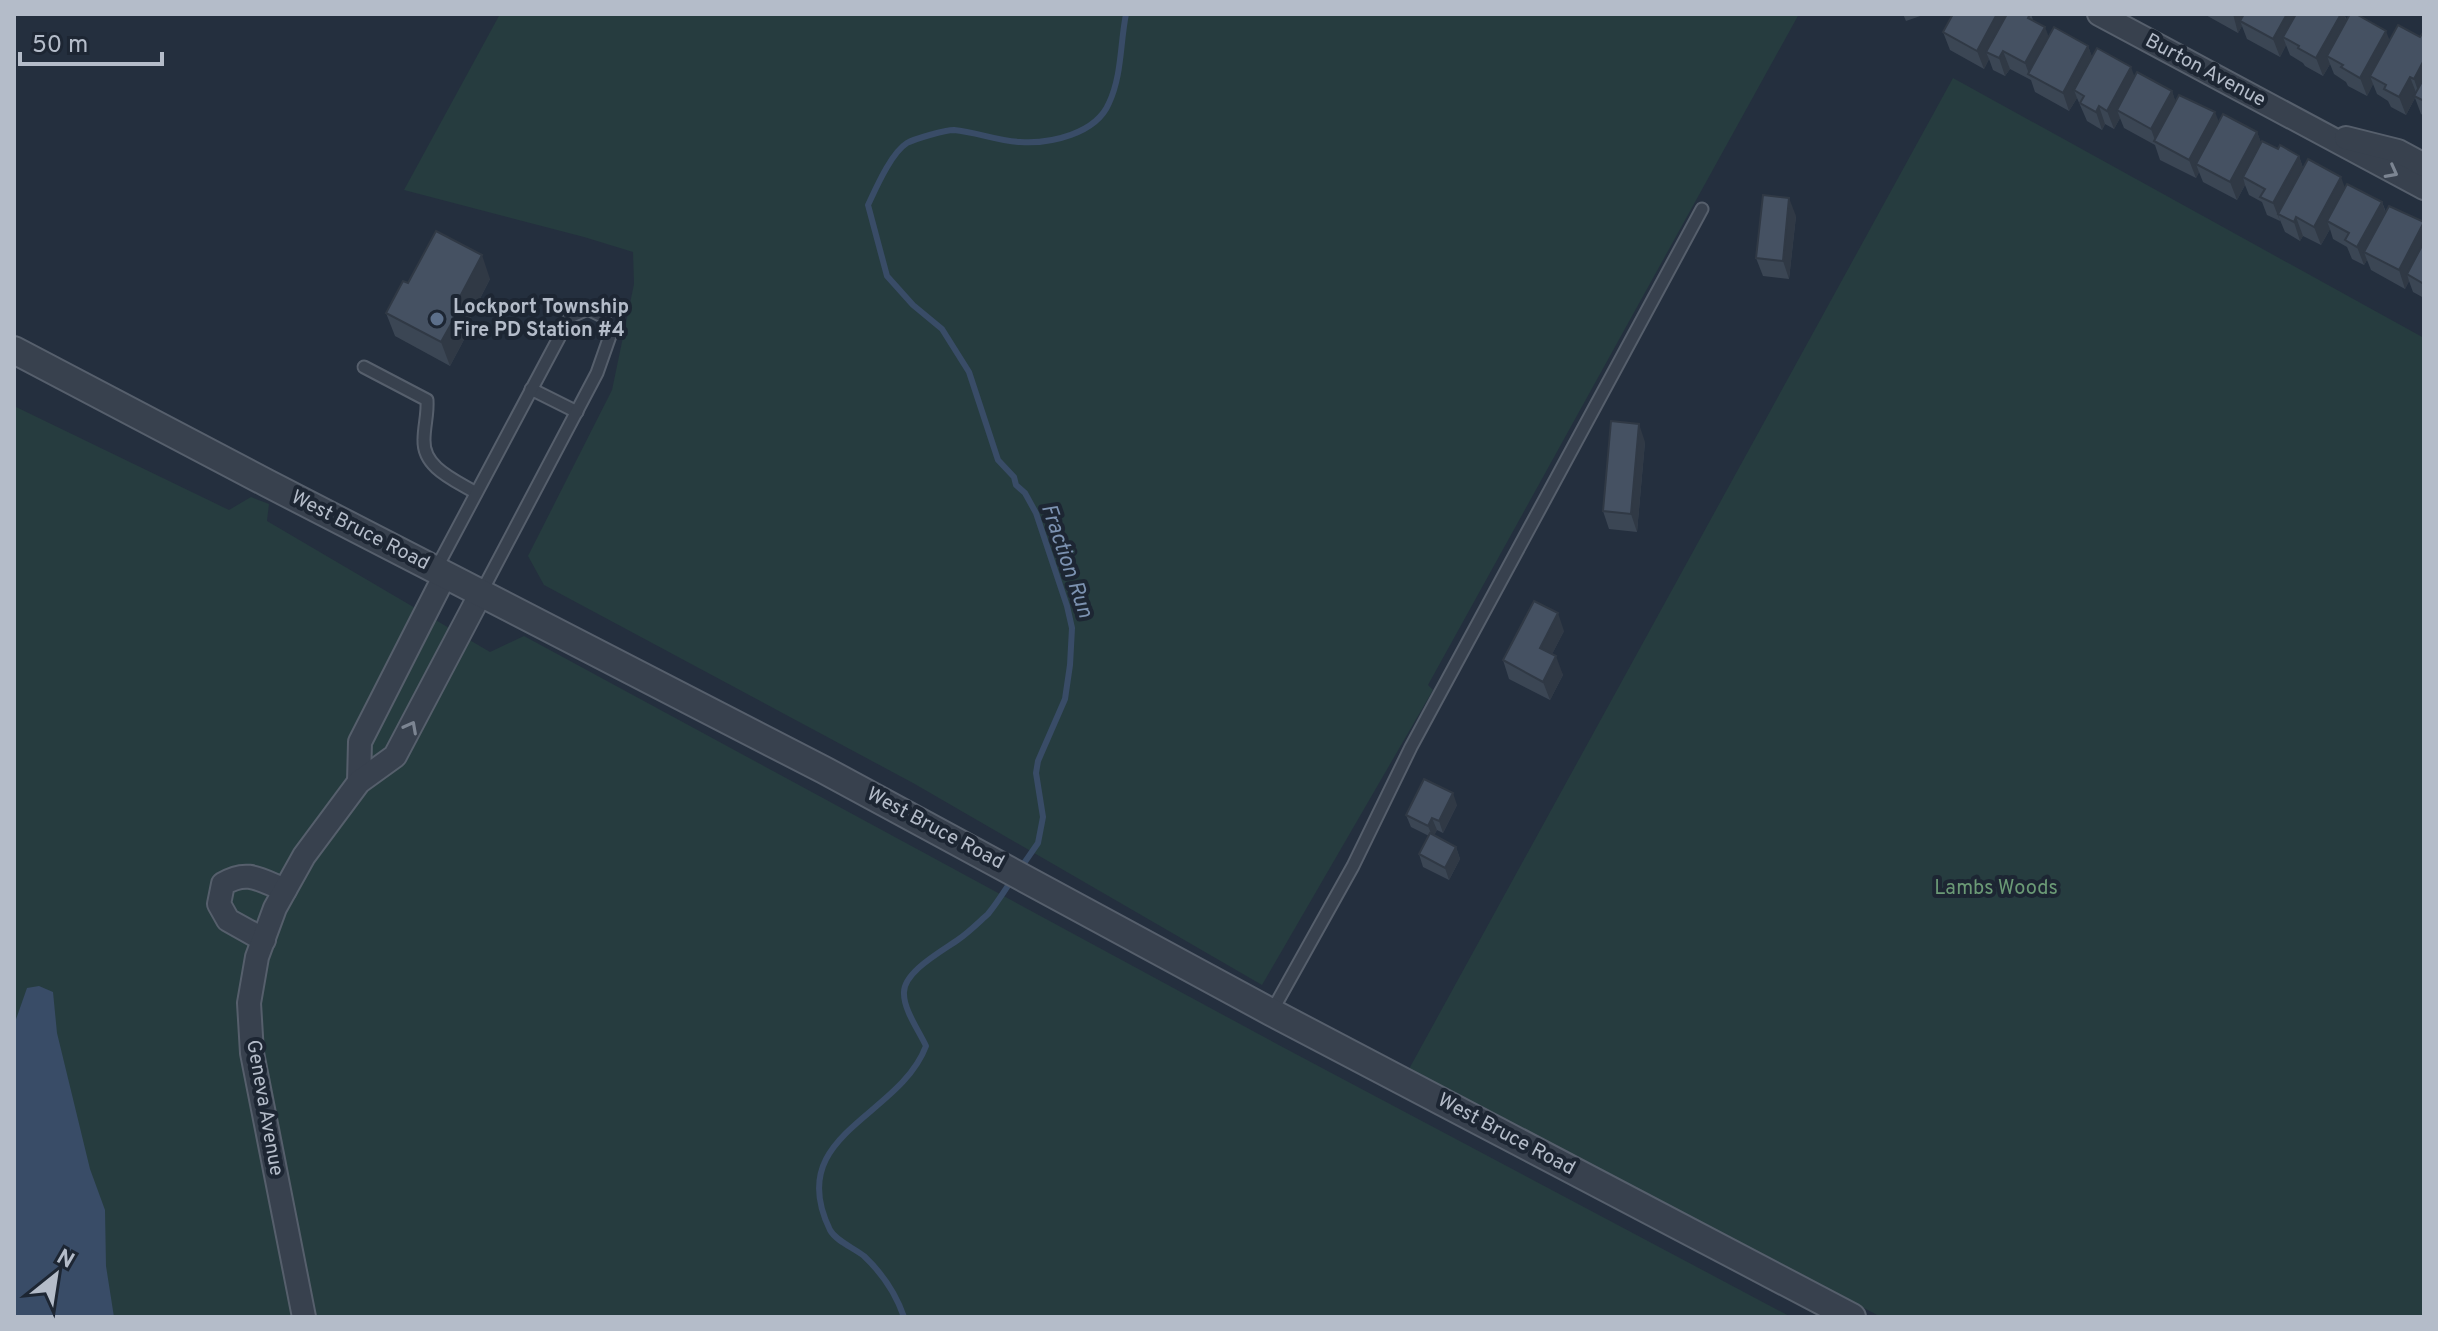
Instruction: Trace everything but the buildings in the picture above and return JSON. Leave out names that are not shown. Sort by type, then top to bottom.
[{"type":"street","name":"Burton Avenue","points":[[2099,14],[2424,188]]},
{"type":"street","name":"Burton Avenue","points":[[2311,129],[2398,151],[2424,165]]},
{"type":"street","name":"West Bruce Road","points":[[14,350],[824,770],[1271,1012],[1852,1317]]},
{"type":"street","points":[[359,782],[360,742],[440,572]]},
{"type":"street","name":"Geneva Avenue","points":[[304,1317],[252,1053],[249,1003],[257,957],[285,890],[304,856],[359,782],[395,756],[481,593]]},
{"type":"street","points":[[264,940],[228,920],[219,904],[223,884],[238,875],[252,876],[285,890]]},
{"type":"lane","points":[[1271,1012],[1353,866],[1411,747],[1702,209]]},
{"type":"lane","points":[[440,572],[476,493],[570,317],[588,309],[604,317],[610,336],[597,373],[481,593]]},
{"type":"lane","points":[[364,367],[427,400],[424,443],[430,463],[476,493]]},
{"type":"lane","points":[[531,389],[577,412]]},
{"type":"green space","points":[[500,14],[1799,14],[1428,685],[1433,690],[1262,985],[913,783],[544,585],[528,556],[612,390],[634,284],[633,252],[404,190]]},
{"type":"green space","name":"Lambs Woods","points":[[1953,78],[2424,338],[2424,1317],[1881,1317],[1409,1069]]},
{"type":"green space","points":[[14,406],[229,510],[251,497],[269,504],[267,521],[490,652],[524,636],[1275,1043],[1791,1317],[14,1317]]},
{"type":"water","points":[[39,986],[53,992],[57,1033],[90,1169],[105,1210],[106,1266],[114,1317],[14,1317],[14,1025],[27,988]]},
{"type":"waterway","name":"Fraction Run","points":[[1020,869],[1038,843],[1043,817],[1036,773],[1038,761],[1065,699],[1072,628],[1067,606],[1036,513],[1025,493],[1016,485],[1014,477],[998,460],[969,372],[942,329],[913,305],[887,276],[868,205],[895,155],[916,139],[954,130],[1012,141],[1045,141],[1071,135],[1094,122],[1103,114],[1113,92],[1126,14]]},
{"type":"waterway","name":"Fraction Run","points":[[904,1317],[893,1292],[877,1269],[830,1230],[820,1197],[821,1171],[833,1149],[850,1129],[912,1071],[926,1046],[905,1000],[905,986],[910,978],[925,962],[988,914],[1013,878]]},
{"type":"place","name":"Lockport Township Fire PD Station #4","points":[[437,319]]}]
